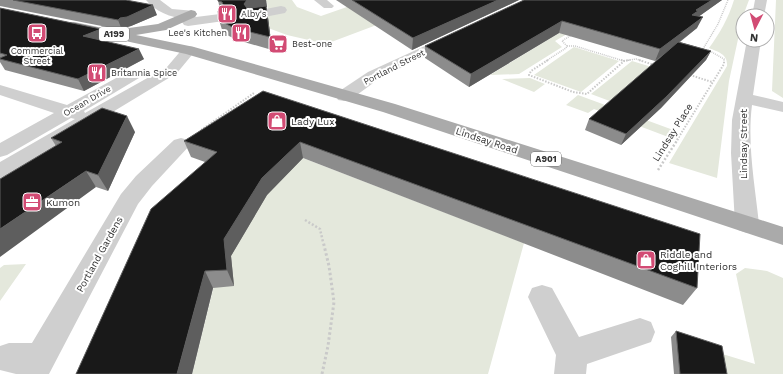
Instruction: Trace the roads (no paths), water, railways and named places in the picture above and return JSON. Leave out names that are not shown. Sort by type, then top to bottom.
[{"type":"main road","points":[[189,50],[184,34],[197,1]]},
{"type":"main road","points":[[112,34],[161,27],[190,18]]},
{"type":"main road","name":"A199","points":[[61,23],[189,50]]},
{"type":"main road","name":"Lindsay Road","points":[[189,50],[440,124],[783,236]]},
{"type":"street","points":[[152,0],[169,12],[190,18],[220,18]]},
{"type":"street","points":[[254,15],[281,10]]},
{"type":"street","name":"Portland Street","points":[[344,96],[374,75],[461,33]]},
{"type":"street","name":"Lindsay Street","points":[[747,224],[741,153],[741,120],[753,48]]},
{"type":"street","name":"Ocean Drive","points":[[0,151],[151,65],[189,50]]},
{"type":"street","name":"Ocean Drive","points":[[0,171],[172,70],[189,50]]},
{"type":"street","points":[[0,90],[90,118]]},
{"type":"street","points":[[744,98],[783,107]]},
{"type":"street","name":"Portland Gardens","points":[[27,363],[129,200],[144,181],[181,144]]},
{"type":"street","points":[[542,297],[571,364],[640,332]]},
{"type":"place","name":"Alby's","points":[[227,14]]},
{"type":"place","name":"Commercial Street","points":[[37,33]]},
{"type":"place","name":"Lee's Kitchen","points":[[241,33]]},
{"type":"place","name":"Best-one","points":[[278,44]]},
{"type":"place","name":"Britannia Spice","points":[[97,73]]},
{"type":"place","name":"Lady Lux","points":[[277,121]]},
{"type":"place","name":"Kumon","points":[[32,202]]},
{"type":"place","name":"Riddle and Coghill Interiors","points":[[646,260]]}]
